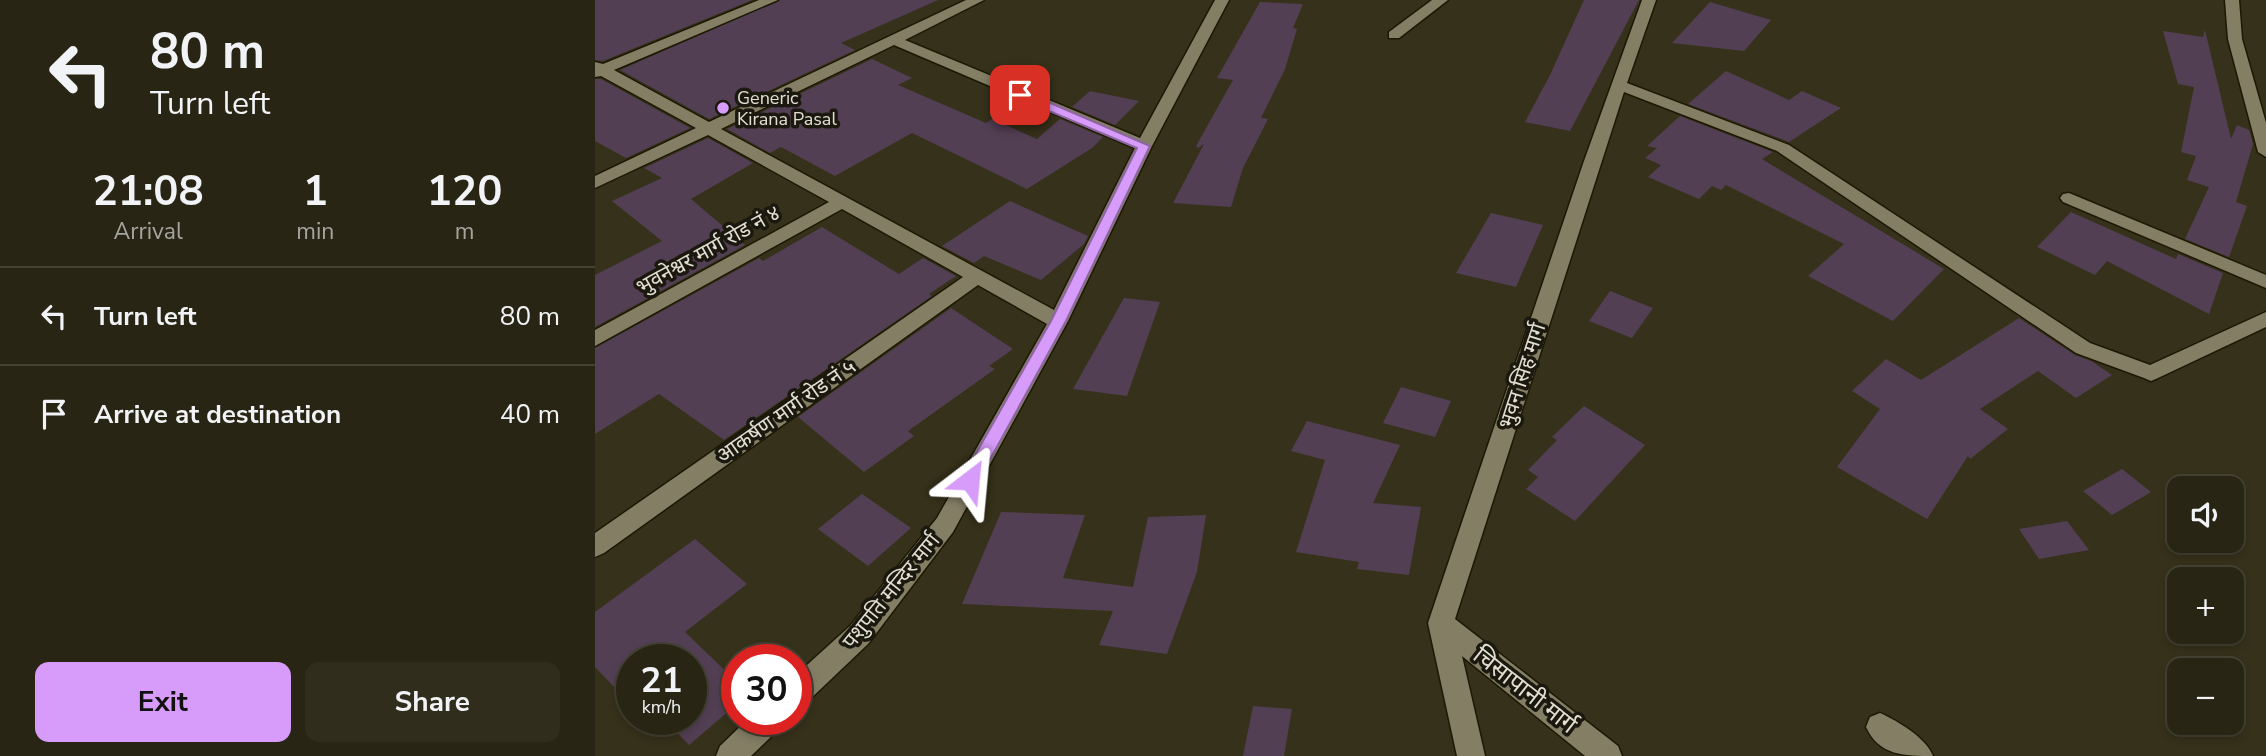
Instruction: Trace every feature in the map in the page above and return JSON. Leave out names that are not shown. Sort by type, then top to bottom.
[{"type":"street","points":[[597,69],[771,0]]},
{"type":"street","points":[[595,183],[977,0]]},
{"type":"street","name":"पशुपति मन्दिर मार्ग","points":[[812,679],[859,635],[945,525],[1058,321],[1144,146],[1221,0]]},
{"type":"street","points":[[1394,35],[1441,0]]},
{"type":"street","name":"भुवन सिंह मार्ग","points":[[1441,623],[1649,0]]},
{"type":"street","points":[[2232,0],[2235,39],[2266,152]]},
{"type":"street","points":[[894,40],[1144,146]]},
{"type":"street","points":[[597,69],[1058,321]]},
{"type":"street","points":[[1619,85],[1783,148],[2083,348],[2151,373],[2266,318]]},
{"type":"street","points":[[2069,198],[2266,282]]},
{"type":"street","name":"भुवनेश्वर मार्ग रोड नं ४","points":[[595,339],[842,202]]},
{"type":"street","name":"आकर्षण मार्ग रोड नं ५","points":[[595,546],[978,276]]},
{"type":"street","points":[[1441,623],[1471,756]]},
{"type":"street","name":"चिसापानी मार्ग","points":[[1441,623],[1608,756]]},
{"type":"street","points":[[1880,727],[1919,756]]},
{"type":"street","points":[[730,756],[752,735]]},
{"type":"building","points":[[595,0],[752,0],[603,61],[595,60]]},
{"type":"building","points":[[780,0],[938,0],[841,43],[855,50],[709,119],[620,70]]},
{"type":"building","points":[[1584,0],[1639,0],[1570,131],[1525,122],[1550,75]]},
{"type":"building","points":[[1260,2],[1303,4],[1293,28],[1297,29],[1285,69],[1261,118],[1268,119],[1243,168],[1231,207],[1173,203],[1204,144],[1198,148],[1196,146],[1233,80],[1217,78]]},
{"type":"building","points":[[1710,2],[1771,20],[1744,51],[1672,43]]},
{"type":"building","points":[[2205,30],[2231,139],[2237,125],[2249,130],[2253,144],[2236,202],[2247,206],[2229,257],[2185,239],[2209,187],[2187,180],[2196,156],[2181,152],[2194,87],[2178,84],[2163,31],[2203,37]]},
{"type":"building","points":[[872,59],[912,78],[898,85],[986,123],[992,119],[1037,139],[1060,119],[1103,137],[1092,148],[1027,189],[912,133],[835,176],[781,147],[770,153],[727,129]]},
{"type":"building","points":[[1726,71],[1789,100],[1802,91],[1841,108],[1789,142],[1688,104]]},
{"type":"building","points":[[595,79],[601,79],[690,128],[626,158],[595,141]]},
{"type":"building","points":[[1090,91],[1139,101],[1115,125],[1072,107]]},
{"type":"building","points":[[1680,116],[1773,152],[1762,159],[1944,269],[1893,321],[1808,276],[1844,244],[1726,185],[1721,190],[1712,186],[1699,199],[1648,177],[1661,165],[1645,158],[1657,148],[1647,146]]},
{"type":"building","points":[[708,138],[753,163],[691,199],[745,245],[595,327],[595,275],[662,241],[612,201],[662,178],[644,168]]},
{"type":"building","points":[[1010,201],[1088,236],[1084,244],[1041,280],[984,256],[974,263],[942,246]]},
{"type":"building","points":[[2071,212],[2176,259],[2178,254],[2223,273],[2209,314],[2107,261],[2095,275],[2037,247]]},
{"type":"building","points":[[1491,213],[1543,225],[1516,287],[1456,273]]},
{"type":"building","points":[[822,227],[899,274],[923,258],[956,276],[929,294],[932,296],[724,440],[659,394],[595,434],[595,348],[759,258],[763,261]]},
{"type":"building","points":[[1610,291],[1653,308],[1632,338],[1589,321]]},
{"type":"building","points":[[1124,298],[1160,302],[1127,396],[1073,389]]},
{"type":"building","points":[[951,308],[1013,349],[989,366],[995,369],[908,431],[914,436],[864,472],[798,417]]},
{"type":"building","points":[[2019,318],[2075,355],[2091,361],[2112,375],[2076,398],[2038,371],[1980,409],[2008,429],[1970,459],[1968,456],[1927,519],[1837,467],[1880,409],[1852,391],[1886,359],[1921,380]]},
{"type":"building","points":[[1401,387],[1451,401],[1435,437],[1383,423]]},
{"type":"building","points":[[1584,406],[1645,445],[1575,521],[1526,489],[1538,477],[1528,470],[1557,440],[1552,437]]},
{"type":"building","points":[[1307,421],[1400,445],[1373,503],[1421,507],[1409,575],[1357,569],[1359,562],[1296,552],[1325,460],[1291,451]]},
{"type":"building","points":[[2122,469],[2151,492],[2112,515],[2083,491]]},
{"type":"building","points":[[862,494],[911,528],[868,566],[818,529]]},
{"type":"building","points":[[1001,512],[1085,515],[1063,578],[1133,587],[1148,517],[1206,515],[1197,572],[1167,654],[1099,645],[1113,611],[962,604]]},
{"type":"building","points":[[2067,521],[2089,550],[2039,559],[2019,529]]},
{"type":"building","points":[[695,539],[747,584],[685,632],[697,644],[616,644],[616,689],[595,667],[595,612]]},
{"type":"building","points":[[707,653],[721,667],[721,718],[707,730]]},
{"type":"building","points":[[1253,706],[1292,709],[1284,756],[1243,756]]},
{"type":"building","points":[[679,735],[701,735],[689,745]]},
{"type":"place","name":"Generic Kirana Pasal","points":[[723,108]]},
{"type":"route","points":[[970,480],[1058,321],[1144,146],[1020,95]]}]
